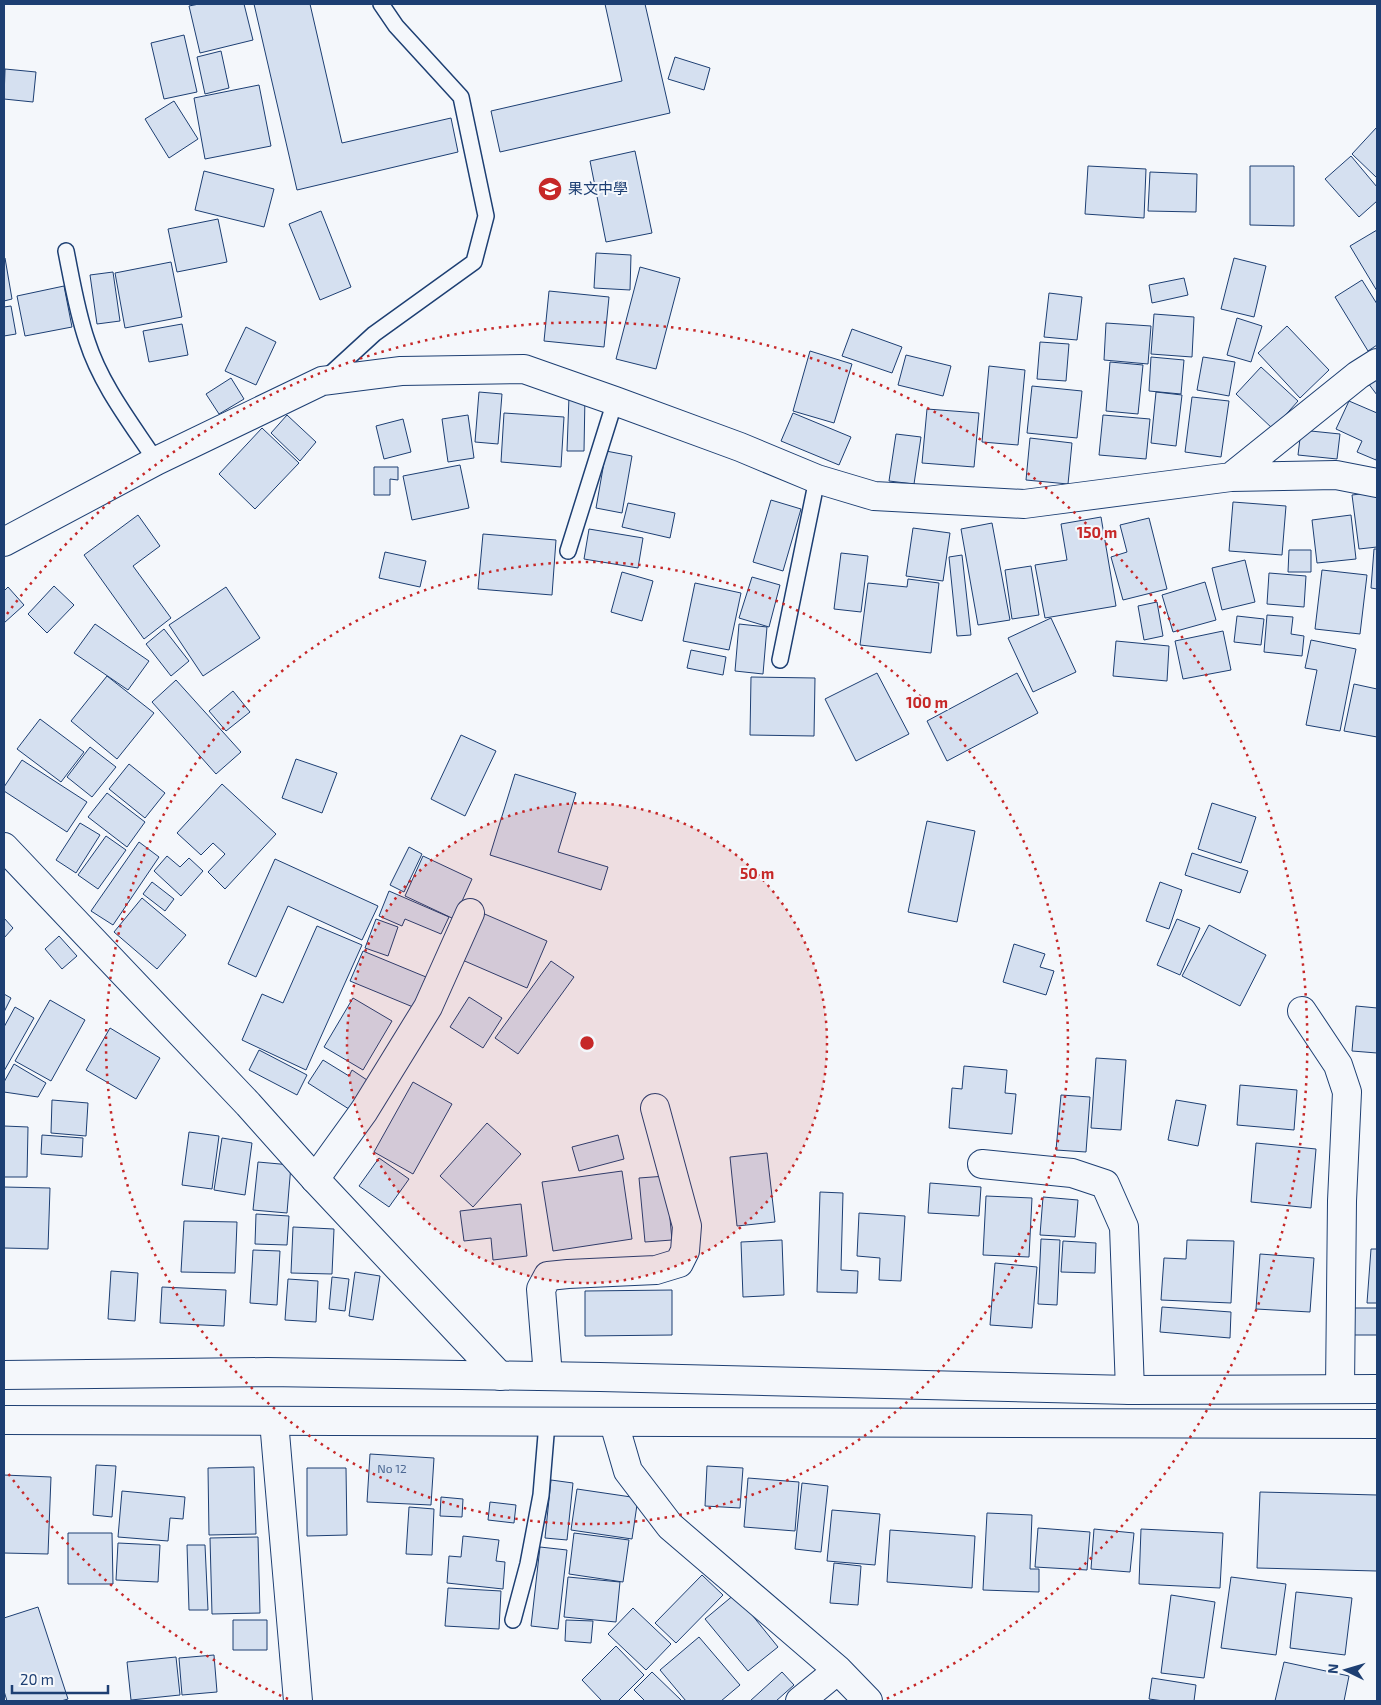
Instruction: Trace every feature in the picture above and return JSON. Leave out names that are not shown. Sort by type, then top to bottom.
[{"type":"street","points":[[1231,477],[1358,375],[1377,363]]},
{"type":"street","points":[[4,542],[156,461],[322,381],[401,371],[524,369],[615,400],[740,447],[817,479],[874,496],[1024,504],[1231,477],[1336,476],[1377,484]]},
{"type":"street","points":[[4,847],[248,1104],[500,1376]]},
{"type":"street","points":[[316,1179],[364,1111],[428,1006],[470,913]]},
{"type":"street","points":[[1302,1011],[1338,1065],[1348,1092],[1342,1201],[1340,1389]]},
{"type":"street","points":[[548,1376],[541,1289],[548,1276],[656,1270],[679,1263],[684,1251],[687,1226],[655,1108]]},
{"type":"street","points":[[982,1164],[1072,1173],[1105,1184],[1124,1227],[1130,1390]]},
{"type":"street","points":[[4,1375],[266,1372],[548,1376],[1130,1390],[1377,1389]]},
{"type":"street","points":[[4,1420],[1377,1424]]},
{"type":"street","points":[[274,1421],[298,1701]]},
{"type":"street","points":[[614,1423],[628,1471],[670,1526],[838,1670],[868,1701]]},
{"type":"street","points":[[800,1701],[838,1670]]},
{"type":"lane","points":[[322,381],[374,334],[474,262],[486,216],[461,98],[396,26],[381,4]]},
{"type":"lane","points":[[66,251],[87,342],[107,385],[156,461]]},
{"type":"lane","points":[[568,551],[615,400]]},
{"type":"lane","points":[[780,660],[817,479]]},
{"type":"lane","points":[[513,1620],[528,1564],[541,1495],[547,1423]]},
{"type":"building","points":[[199,4],[244,4],[253,40],[200,53],[189,6]]},
{"type":"building","points":[[254,4],[310,4],[342,143],[451,118],[458,152],[297,190]]},
{"type":"building","points":[[605,4],[645,4],[670,113],[500,152],[491,111],[622,81]]},
{"type":"building","points":[[184,35],[197,92],[164,99],[151,43]]},
{"type":"building","points":[[221,51],[229,88],[205,94],[197,57]]},
{"type":"building","points":[[675,57],[710,68],[704,90],[668,79]]},
{"type":"building","points":[[5,69],[36,72],[33,102],[4,99]]},
{"type":"building","points":[[259,85],[271,146],[205,159],[194,98]]},
{"type":"building","points":[[174,101],[198,139],[169,158],[145,119]]},
{"type":"building","points":[[1377,127],[1377,178],[1352,154]]},
{"type":"building","points":[[635,151],[652,233],[606,242],[590,161]]},
{"type":"building","points":[[1351,156],[1377,187],[1377,201],[1359,217],[1325,179]]},
{"type":"building","points":[[1088,166],[1146,169],[1144,218],[1085,214]]},
{"type":"building","points":[[1250,166],[1294,166],[1294,226],[1250,225]]},
{"type":"building","points":[[204,171],[274,189],[264,227],[195,210]]},
{"type":"building","points":[[1150,172],[1197,174],[1196,212],[1148,211]]},
{"type":"building","points":[[321,211],[351,287],[320,300],[289,224]]},
{"type":"building","points":[[218,219],[227,262],[177,272],[168,229]]},
{"type":"building","points":[[1377,230],[1377,291],[1350,246]]},
{"type":"building","points":[[596,253],[631,255],[630,290],[594,288]]},
{"type":"building","points":[[4,258],[12,299],[4,301]]},
{"type":"building","points":[[1234,258],[1266,266],[1254,317],[1221,309]]},
{"type":"building","points":[[171,262],[182,317],[125,328],[115,273]]},
{"type":"building","points":[[640,267],[680,278],[656,369],[616,359]]},
{"type":"building","points":[[113,272],[120,321],[97,324],[90,275]]},
{"type":"building","points":[[1184,278],[1188,295],[1152,303],[1149,285]]},
{"type":"building","points":[[1362,280],[1377,304],[1377,345],[1368,351],[1335,297]]},
{"type":"building","points":[[64,286],[72,327],[25,336],[17,296]]},
{"type":"building","points":[[549,291],[609,297],[604,347],[544,341]]},
{"type":"building","points":[[1049,293],[1082,297],[1077,340],[1044,337]]},
{"type":"building","points":[[11,306],[16,334],[4,336],[4,307]]},
{"type":"building","points":[[1154,314],[1194,317],[1192,357],[1151,354]]},
{"type":"building","points":[[1237,318],[1262,326],[1251,362],[1227,355]]},
{"type":"building","points":[[1106,323],[1151,326],[1148,364],[1104,360]]},
{"type":"building","points":[[182,324],[188,355],[149,362],[143,331]]},
{"type":"building","points":[[1287,326],[1329,370],[1300,398],[1258,353]]},
{"type":"building","points":[[246,327],[276,342],[256,385],[225,371]]},
{"type":"building","points":[[852,329],[902,347],[892,373],[842,356]]},
{"type":"building","points":[[1040,342],[1069,344],[1066,381],[1037,379]]},
{"type":"building","points":[[810,351],[852,364],[834,423],[793,411]]},
{"type":"building","points":[[906,355],[951,366],[943,396],[898,385]]},
{"type":"building","points":[[1151,357],[1184,360],[1181,394],[1149,391]]},
{"type":"building","points":[[1203,357],[1235,362],[1229,396],[1197,390]]},
{"type":"building","points":[[1110,362],[1143,365],[1138,414],[1106,411]]},
{"type":"building","points":[[989,366],[1025,370],[1018,445],[982,442]]},
{"type":"building","points":[[1261,367],[1298,401],[1273,429],[1236,394]]},
{"type":"building","points":[[1377,377],[1377,395],[1368,383]]},
{"type":"building","points":[[231,378],[244,399],[219,414],[206,394]]},
{"type":"building","points":[[1032,386],[1082,391],[1077,438],[1027,433]]},
{"type":"building","points":[[479,392],[502,394],[498,444],[475,442]]},
{"type":"building","points":[[1156,392],[1182,395],[1176,446],[1151,443]]},
{"type":"building","points":[[585,395],[584,451],[567,451],[569,396]]},
{"type":"building","points":[[1192,397],[1229,401],[1221,457],[1185,452]]},
{"type":"building","points":[[1349,401],[1377,413],[1376,460],[1357,452],[1362,441],[1336,429]]},
{"type":"building","points":[[927,409],[979,413],[974,467],[922,463]]},
{"type":"building","points":[[504,413],[564,417],[561,467],[501,462]]},
{"type":"building","points":[[793,413],[851,437],[839,465],[781,441]]},
{"type":"building","points":[[287,415],[316,442],[300,461],[271,433]]},
{"type":"building","points":[[468,415],[474,458],[448,462],[442,419]]},
{"type":"building","points":[[1103,415],[1150,419],[1146,459],[1099,455]]},
{"type":"building","points":[[403,419],[411,452],[384,459],[376,426]]},
{"type":"building","points":[[262,428],[299,463],[255,509],[219,474]]},
{"type":"building","points":[[1301,430],[1340,434],[1337,459],[1298,455]]},
{"type":"building","points":[[896,434],[921,437],[914,484],[889,481]]},
{"type":"building","points":[[1030,438],[1072,443],[1068,484],[1026,480]]},
{"type":"building","points":[[606,451],[632,456],[622,513],[596,508]]},
{"type":"building","points":[[460,465],[469,508],[412,520],[403,476]]},
{"type":"building","points":[[374,467],[398,467],[398,480],[390,479],[390,495],[374,495]]},
{"type":"building","points":[[1377,492],[1377,547],[1359,549],[1352,495]]},
{"type":"building","points":[[771,500],[801,509],[783,571],[753,562]]},
{"type":"building","points":[[1233,502],[1286,506],[1282,555],[1229,551]]},
{"type":"building","points":[[628,503],[675,513],[670,538],[622,527]]},
{"type":"building","points":[[138,515],[160,546],[133,566],[171,618],[144,639],[84,555]]},
{"type":"building","points":[[1351,515],[1356,559],[1317,563],[1312,520]]},
{"type":"building","points":[[1101,517],[1116,606],[1045,618],[1035,565],[1067,560],[1061,524]]},
{"type":"building","points":[[1149,518],[1167,589],[1123,600],[1111,557],[1127,552],[1120,525]]},
{"type":"building","points":[[992,523],[1010,620],[978,625],[961,529]]},
{"type":"building","points":[[913,528],[950,533],[943,581],[906,576]]},
{"type":"building","points":[[589,529],[643,538],[638,568],[584,559]]},
{"type":"building","points":[[483,534],[556,540],[552,595],[478,589]]},
{"type":"building","points":[[1374,549],[1377,549],[1377,589],[1371,588]]},
{"type":"building","points":[[1289,550],[1311,550],[1311,572],[1288,572]]},
{"type":"building","points":[[385,552],[426,561],[420,587],[379,578]]},
{"type":"building","points":[[841,553],[868,556],[861,612],[834,609]]},
{"type":"building","points":[[962,555],[971,635],[957,636],[949,557]]},
{"type":"building","points":[[1245,560],[1255,602],[1222,610],[1212,568]]},
{"type":"building","points":[[1031,566],[1039,615],[1012,619],[1005,570]]},
{"type":"building","points":[[1322,570],[1367,575],[1360,634],[1315,629]]},
{"type":"building","points":[[622,572],[653,581],[642,621],[611,612]]},
{"type":"building","points":[[1269,573],[1306,576],[1304,607],[1267,604]]},
{"type":"building","points":[[752,577],[780,585],[769,627],[739,618]]},
{"type":"building","points":[[908,579],[939,583],[931,653],[860,645],[868,583],[907,587]]},
{"type":"building","points":[[1205,582],[1216,620],[1173,632],[1162,595]]},
{"type":"building","points":[[695,583],[741,593],[729,650],[683,641]]},
{"type":"building","points":[[54,586],[74,605],[47,633],[28,614]]},
{"type":"building","points":[[8,587],[24,605],[4,623],[4,591]]},
{"type":"building","points":[[226,587],[260,638],[203,676],[169,625]]},
{"type":"building","points":[[1157,602],[1163,636],[1144,640],[1138,606]]},
{"type":"building","points":[[1267,615],[1293,617],[1291,634],[1304,636],[1302,656],[1264,652]]},
{"type":"building","points":[[1237,616],[1264,619],[1261,645],[1234,642]]},
{"type":"building","points":[[1051,618],[1076,672],[1033,692],[1008,638]]},
{"type":"building","points":[[95,624],[149,661],[128,690],[74,653]]},
{"type":"building","points":[[739,624],[767,627],[763,674],[735,671]]},
{"type":"building","points":[[164,629],[189,661],[171,676],[146,644]]},
{"type":"building","points":[[1223,631],[1231,670],[1183,679],[1175,641]]},
{"type":"building","points":[[1311,640],[1356,649],[1340,731],[1306,725],[1317,670],[1305,668]]},
{"type":"building","points":[[1116,641],[1169,646],[1167,681],[1113,676]]},
{"type":"building","points":[[691,650],[726,657],[723,675],[687,668]]},
{"type":"building","points":[[877,673],[909,734],[856,761],[825,699]]},
{"type":"building","points":[[1017,673],[1038,713],[947,761],[927,721]]},
{"type":"building","points":[[107,676],[154,713],[117,759],[71,721]]},
{"type":"building","points":[[751,677],[815,678],[814,736],[750,735]]},
{"type":"building","points":[[176,680],[241,752],[216,774],[152,702]]},
{"type":"building","points":[[1354,684],[1377,689],[1377,737],[1344,731]]},
{"type":"building","points":[[233,691],[250,712],[226,731],[209,711]]},
{"type":"building","points":[[40,719],[84,752],[61,782],[17,749]]},
{"type":"building","points":[[461,735],[496,751],[465,816],[431,799]]},
{"type":"building","points":[[90,747],[116,767],[92,797],[67,777]]},
{"type":"building","points":[[296,759],[337,773],[322,813],[282,798]]},
{"type":"building","points":[[22,760],[87,802],[67,832],[4,791],[4,787]]},
{"type":"building","points":[[129,764],[165,793],[145,818],[109,789]]},
{"type":"building","points":[[515,774],[576,793],[558,852],[608,867],[601,890],[490,855]]},
{"type":"building","points":[[222,784],[276,834],[225,889],[208,872],[225,854],[213,843],[201,855],[177,833]]},
{"type":"building","points":[[107,793],[145,822],[127,847],[88,817]]},
{"type":"building","points":[[1212,803],[1256,817],[1241,863],[1198,849]]},
{"type":"building","points":[[927,821],[975,831],[957,922],[908,912]]},
{"type":"building","points":[[80,823],[100,835],[76,873],[56,860]]},
{"type":"building","points":[[106,836],[126,850],[98,889],[78,875]]},
{"type":"building","points":[[139,842],[159,857],[113,925],[91,911]]},
{"type":"building","points":[[409,847],[422,854],[404,892],[390,885]]},
{"type":"building","points":[[1192,853],[1248,871],[1240,893],[1185,875]]},
{"type":"building","points":[[167,856],[180,867],[189,858],[203,871],[181,896],[154,871]]},
{"type":"building","points":[[423,856],[472,879],[454,919],[405,896]]},
{"type":"building","points":[[275,859],[378,906],[362,940],[288,906],[256,977],[228,964]]},
{"type":"building","points":[[152,882],[174,899],[165,911],[143,894]]},
{"type":"building","points":[[1160,882],[1182,890],[1169,929],[1146,921]]},
{"type":"building","points":[[389,891],[449,917],[441,934],[405,919],[402,926],[379,916]]},
{"type":"building","points":[[142,898],[186,935],[157,969],[114,932]]},
{"type":"building","points":[[480,912],[547,941],[527,988],[460,959]]},
{"type":"building","points":[[4,918],[13,928],[4,938]]},
{"type":"building","points":[[376,919],[398,927],[388,956],[365,948]]},
{"type":"building","points":[[1177,919],[1200,928],[1180,975],[1157,965]]},
{"type":"building","points":[[1209,925],[1266,955],[1240,1006],[1182,976]]},
{"type":"building","points":[[317,926],[362,945],[306,1070],[242,1040],[262,994],[283,1003]]},
{"type":"building","points":[[59,936],[77,956],[62,969],[45,949]]},
{"type":"building","points":[[1014,944],[1045,954],[1040,967],[1054,971],[1046,995],[1003,982]]},
{"type":"building","points":[[363,951],[426,977],[413,1007],[350,981]]},
{"type":"building","points":[[551,961],[574,977],[518,1054],[495,1038]]},
{"type":"building","points":[[4,994],[11,998],[4,1012]]},
{"type":"building","points":[[469,997],[502,1018],[483,1048],[450,1027]]},
{"type":"building","points":[[353,998],[392,1021],[363,1070],[324,1047]]},
{"type":"building","points":[[50,1000],[85,1020],[51,1081],[15,1061]]},
{"type":"building","points":[[1356,1006],[1377,1008],[1377,1053],[1352,1051]]},
{"type":"building","points":[[15,1007],[34,1018],[4,1071],[4,1027]]},
{"type":"building","points":[[110,1028],[160,1058],[136,1099],[86,1070]]},
{"type":"building","points":[[259,1050],[307,1075],[297,1095],[249,1070]]},
{"type":"building","points":[[1096,1058],[1126,1060],[1121,1130],[1091,1128]]},
{"type":"building","points":[[323,1060],[349,1076],[352,1070],[370,1082],[352,1111],[308,1083]]},
{"type":"building","points":[[14,1064],[46,1083],[38,1097],[4,1092],[4,1082]]},
{"type":"building","points":[[964,1066],[1007,1070],[1005,1093],[1016,1094],[1012,1134],[949,1128],[952,1088],[962,1089]]},
{"type":"building","points":[[413,1082],[452,1104],[413,1174],[374,1152]]},
{"type":"building","points":[[1240,1085],[1297,1090],[1294,1130],[1237,1125]]},
{"type":"building","points":[[1061,1095],[1090,1097],[1086,1152],[1056,1150]]},
{"type":"building","points":[[52,1100],[88,1103],[86,1136],[51,1133]]},
{"type":"building","points":[[1176,1100],[1206,1105],[1198,1146],[1168,1140]]},
{"type":"building","points":[[487,1123],[521,1154],[473,1207],[440,1176]]},
{"type":"building","points":[[4,1126],[28,1127],[27,1177],[4,1177]]},
{"type":"building","points":[[189,1132],[219,1136],[212,1189],[182,1185]]},
{"type":"building","points":[[42,1135],[83,1138],[82,1157],[41,1154]]},
{"type":"building","points":[[618,1135],[624,1159],[579,1171],[572,1147]]},
{"type":"building","points":[[222,1138],[252,1143],[245,1195],[214,1190]]},
{"type":"building","points":[[1256,1143],[1316,1149],[1311,1208],[1251,1202]]},
{"type":"building","points":[[767,1153],[775,1222],[737,1226],[730,1157]]},
{"type":"building","points":[[379,1158],[409,1179],[389,1207],[359,1186]]},
{"type":"building","points":[[258,1162],[291,1165],[287,1213],[253,1210]]},
{"type":"building","points":[[622,1171],[632,1239],[553,1251],[542,1182]]},
{"type":"building","points":[[666,1176],[672,1240],[645,1242],[639,1178]]},
{"type":"building","points":[[930,1183],[981,1187],[979,1216],[928,1213]]},
{"type":"building","points":[[4,1187],[50,1188],[48,1249],[4,1248]]},
{"type":"building","points":[[820,1192],[843,1193],[841,1270],[858,1271],[857,1293],[817,1292]]},
{"type":"building","points":[[986,1196],[1032,1198],[1029,1257],[983,1255]]},
{"type":"building","points":[[1043,1197],[1078,1200],[1075,1237],[1040,1235]]},
{"type":"building","points":[[521,1204],[527,1256],[493,1260],[491,1238],[464,1241],[460,1211]]},
{"type":"building","points":[[859,1213],[905,1216],[901,1281],[879,1280],[880,1258],[857,1256]]},
{"type":"building","points":[[256,1214],[289,1216],[287,1245],[255,1244]]},
{"type":"building","points":[[184,1221],[237,1222],[235,1273],[181,1272]]},
{"type":"building","points":[[293,1227],[334,1229],[332,1274],[291,1273]]},
{"type":"building","points":[[1041,1239],[1060,1240],[1057,1305],[1038,1304]]},
{"type":"building","points":[[782,1240],[784,1295],[743,1297],[741,1242]]},
{"type":"building","points":[[1187,1240],[1234,1241],[1231,1303],[1161,1300],[1164,1258],[1186,1259]]},
{"type":"building","points":[[1063,1241],[1096,1243],[1095,1273],[1061,1272]]},
{"type":"building","points":[[1371,1249],[1377,1249],[1377,1303],[1367,1303]]},
{"type":"building","points":[[253,1250],[280,1251],[277,1305],[250,1303]]},
{"type":"building","points":[[1260,1254],[1314,1258],[1310,1312],[1256,1309]]},
{"type":"building","points":[[995,1263],[1037,1267],[1032,1328],[990,1325]]},
{"type":"building","points":[[111,1271],[138,1273],[135,1321],[108,1319]]},
{"type":"building","points":[[355,1272],[380,1276],[373,1320],[349,1316]]},
{"type":"building","points":[[332,1277],[349,1279],[345,1311],[329,1309]]},
{"type":"building","points":[[288,1279],[318,1281],[316,1322],[285,1320]]},
{"type":"building","points":[[162,1287],[226,1290],[224,1326],[160,1323]]},
{"type":"building","points":[[672,1290],[672,1335],[585,1336],[585,1291]]},
{"type":"building","points":[[1162,1307],[1231,1312],[1230,1338],[1160,1332]]},
{"type":"building","points":[[1347,1308],[1377,1308],[1377,1335],[1347,1335]]},
{"type":"building","points":[[370,1454],[434,1458],[431,1505],[367,1502]]},
{"type":"building","points":[[96,1465],[116,1466],[112,1517],[93,1515]]},
{"type":"building","points":[[707,1466],[743,1468],[740,1508],[705,1506]]},
{"type":"building","points":[[254,1467],[256,1534],[209,1535],[208,1468]]},
{"type":"building","points":[[307,1468],[346,1468],[347,1535],[307,1536]]},
{"type":"building","points":[[4,1475],[51,1477],[48,1554],[4,1553]]},
{"type":"building","points":[[748,1478],[799,1482],[795,1531],[744,1527]]},
{"type":"building","points":[[551,1480],[573,1483],[567,1540],[545,1538]]},
{"type":"building","points":[[802,1483],[828,1486],[821,1552],[795,1549]]},
{"type":"building","points":[[577,1489],[638,1498],[632,1539],[571,1530]]},
{"type":"building","points":[[122,1491],[185,1497],[183,1519],[170,1518],[168,1541],[118,1537]]},
{"type":"building","points":[[1260,1492],[1377,1495],[1377,1571],[1257,1568]]},
{"type":"building","points":[[441,1497],[463,1499],[462,1517],[440,1516]]},
{"type":"building","points":[[490,1502],[516,1505],[514,1523],[488,1520]]},
{"type":"building","points":[[409,1507],[434,1509],[432,1555],[406,1554]]},
{"type":"building","points":[[832,1510],[880,1514],[875,1565],[827,1561]]},
{"type":"building","points":[[987,1513],[1032,1515],[1030,1569],[1039,1569],[1039,1592],[983,1590]]},
{"type":"building","points":[[1038,1528],[1090,1532],[1087,1570],[1035,1567]]},
{"type":"building","points":[[1094,1529],[1134,1533],[1130,1572],[1091,1569]]},
{"type":"building","points":[[1141,1529],[1223,1533],[1220,1588],[1139,1584]]},
{"type":"building","points":[[890,1530],[975,1536],[972,1588],[887,1582]]},
{"type":"building","points":[[68,1533],[112,1533],[113,1584],[68,1584]]},
{"type":"building","points":[[574,1533],[629,1540],[623,1582],[569,1574]]},
{"type":"building","points":[[463,1536],[499,1540],[496,1561],[505,1562],[503,1589],[447,1583],[449,1556],[461,1557]]},
{"type":"building","points":[[258,1537],[260,1613],[212,1614],[210,1538]]},
{"type":"building","points":[[118,1543],[160,1545],[158,1582],[116,1580]]},
{"type":"building","points":[[187,1545],[205,1545],[208,1610],[189,1610]]},
{"type":"building","points":[[540,1547],[567,1550],[558,1629],[531,1626]]},
{"type":"building","points":[[834,1563],[861,1566],[858,1605],[830,1603]]},
{"type":"building","points":[[702,1575],[723,1595],[676,1643],[655,1623]]},
{"type":"building","points":[[568,1577],[620,1582],[616,1622],[564,1617]]},
{"type":"building","points":[[1231,1577],[1286,1584],[1276,1655],[1221,1648]]},
{"type":"building","points":[[448,1588],[501,1591],[499,1629],[445,1626]]},
{"type":"building","points":[[1296,1592],[1352,1598],[1345,1655],[1290,1648]]},
{"type":"building","points":[[735,1594],[778,1647],[748,1671],[705,1619]]},
{"type":"building","points":[[1171,1595],[1215,1602],[1204,1678],[1161,1673]]},
{"type":"building","points":[[38,1607],[68,1699],[61,1701],[7,1701],[4,1691],[4,1618]]},
{"type":"building","points":[[633,1608],[671,1644],[646,1670],[608,1634]]},
{"type":"building","points":[[233,1620],[267,1620],[267,1650],[233,1650]]},
{"type":"building","points":[[566,1620],[593,1621],[591,1643],[565,1641]]},
{"type":"building","points":[[699,1637],[740,1685],[721,1701],[686,1701],[660,1670]]},
{"type":"building","points":[[616,1646],[644,1675],[618,1701],[602,1701],[582,1680]]},
{"type":"building","points":[[214,1655],[217,1692],[182,1695],[179,1658]]},
{"type":"building","points":[[176,1657],[180,1695],[131,1700],[127,1662]]},
{"type":"building","points":[[1284,1662],[1349,1676],[1344,1701],[1275,1701]]},
{"type":"building","points":[[652,1672],[682,1701],[645,1701],[634,1690]]},
{"type":"building","points":[[782,1672],[794,1685],[776,1701],[750,1701]]},
{"type":"building","points":[[1152,1678],[1196,1685],[1194,1701],[1149,1699]]},
{"type":"place","name":"果文中學","points":[[550,189]]}]
